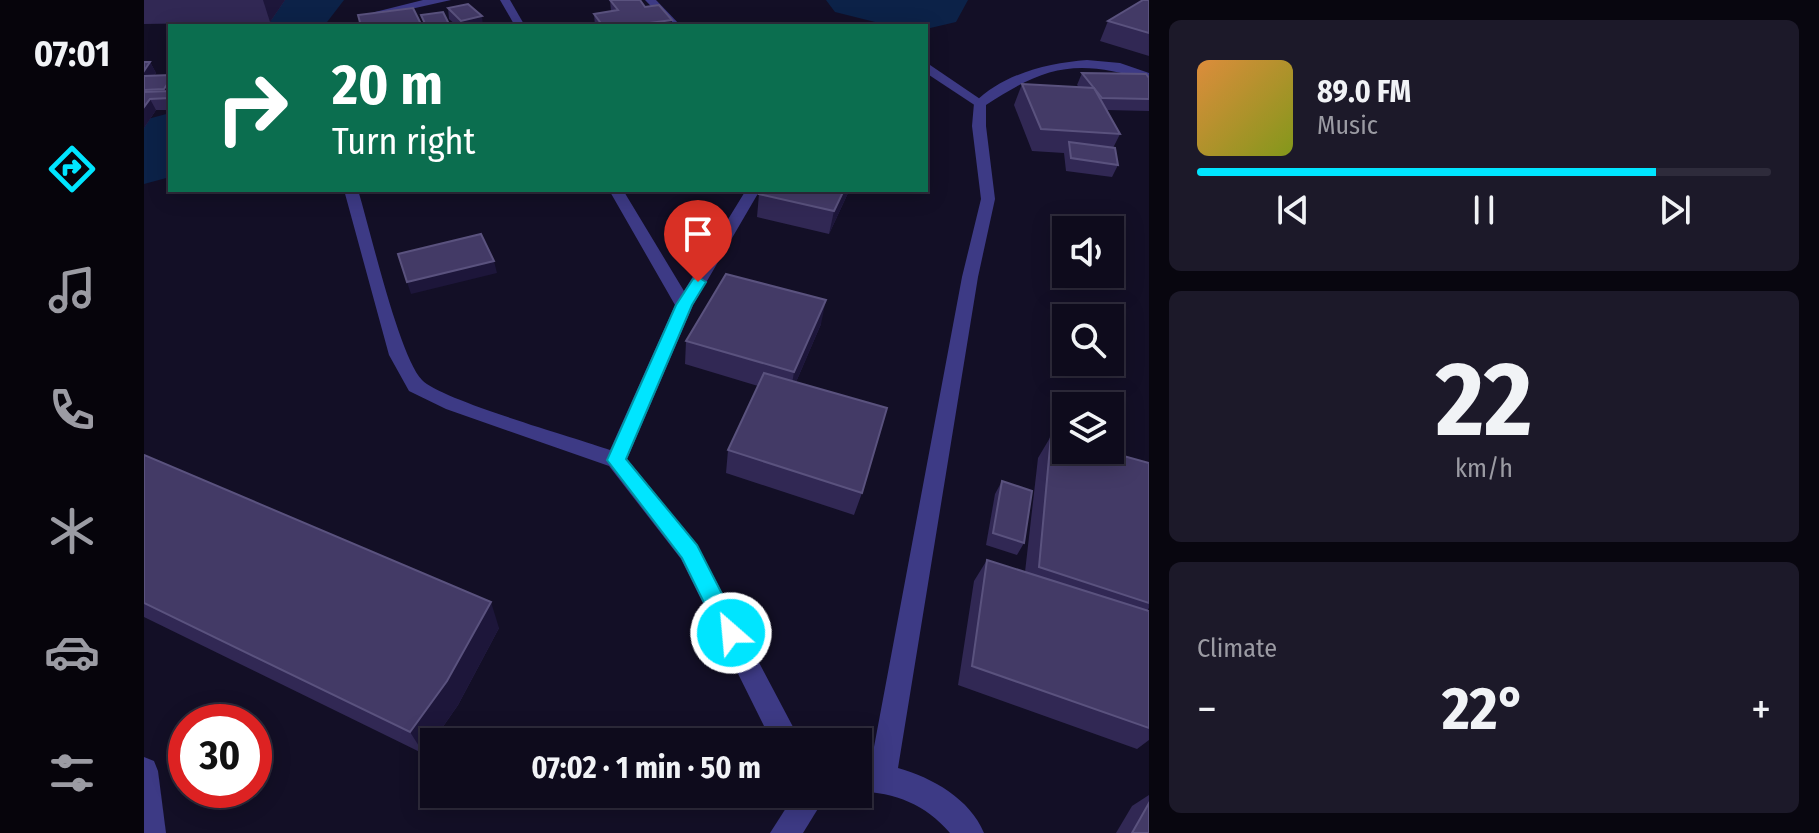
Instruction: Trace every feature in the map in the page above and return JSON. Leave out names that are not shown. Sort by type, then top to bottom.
[{"type":"street","points":[[361,24],[372,16],[397,8],[446,0]]},
{"type":"street","points":[[505,0],[519,24]]},
{"type":"street","points":[[650,0],[674,24]]},
{"type":"street","points":[[980,103],[1025,76],[1063,67],[1090,63],[1149,77]]},
{"type":"street","points":[[928,69],[980,103]]},
{"type":"street","points":[[872,767],[988,199],[979,126],[980,103]]},
{"type":"street","points":[[352,192],[398,355],[416,386],[453,404],[616,460],[689,552],[780,728]]},
{"type":"street","points":[[617,192],[684,305]]},
{"type":"street","points":[[616,460],[684,305],[752,192]]},
{"type":"street","points":[[144,771],[151,833]]},
{"type":"street","points":[[872,777],[922,789],[958,817],[969,833]]},
{"type":"street","points":[[785,833],[803,808]]},
{"type":"building","points":[[610,0],[640,0],[645,7],[659,5],[672,20],[602,24],[594,14],[618,10]]},
{"type":"building","points":[[1143,0],[1149,0],[1149,33],[1108,21]]},
{"type":"building","points":[[468,4],[482,16],[461,21],[448,8]]},
{"type":"building","points":[[413,8],[421,24],[360,24],[358,15]]},
{"type":"building","points":[[443,12],[449,24],[425,24],[421,15]]},
{"type":"building","points":[[1082,73],[1146,74],[1149,78],[1149,99],[1102,98]]},
{"type":"building","points":[[168,75],[168,83],[164,89],[144,90],[144,76]]},
{"type":"building","points":[[1022,84],[1094,88],[1120,134],[1041,129]]},
{"type":"building","points":[[168,91],[168,98],[150,99],[144,107],[144,92]]},
{"type":"building","points":[[1069,142],[1115,148],[1118,165],[1071,158]]},
{"type":"building","points":[[760,192],[843,192],[834,211],[759,194]]},
{"type":"building","points":[[481,234],[494,261],[407,282],[398,254]]},
{"type":"building","points":[[726,274],[826,300],[794,372],[686,341]]},
{"type":"building","points":[[764,373],[887,408],[862,493],[728,450]]},
{"type":"building","points":[[1051,436],[1052,464],[1124,464],[1124,456],[1149,463],[1149,603],[1039,567]]},
{"type":"building","points":[[144,455],[491,602],[447,681],[410,732],[144,603]]},
{"type":"building","points":[[1002,481],[1032,491],[1024,543],[993,533]]},
{"type":"building","points":[[987,560],[1149,611],[1149,728],[972,666]]},
{"type":"building","points":[[1149,803],[1149,833],[1132,833]]},
{"type":"waterway","points":[[294,24],[315,0]]},
{"type":"waterway","points":[[855,0],[915,14],[935,9],[939,0]]},
{"type":"waterway","points":[[144,160],[168,138]]},
{"type":"route","points":[[698,282],[684,305],[616,460],[689,552],[731,633]]}]
